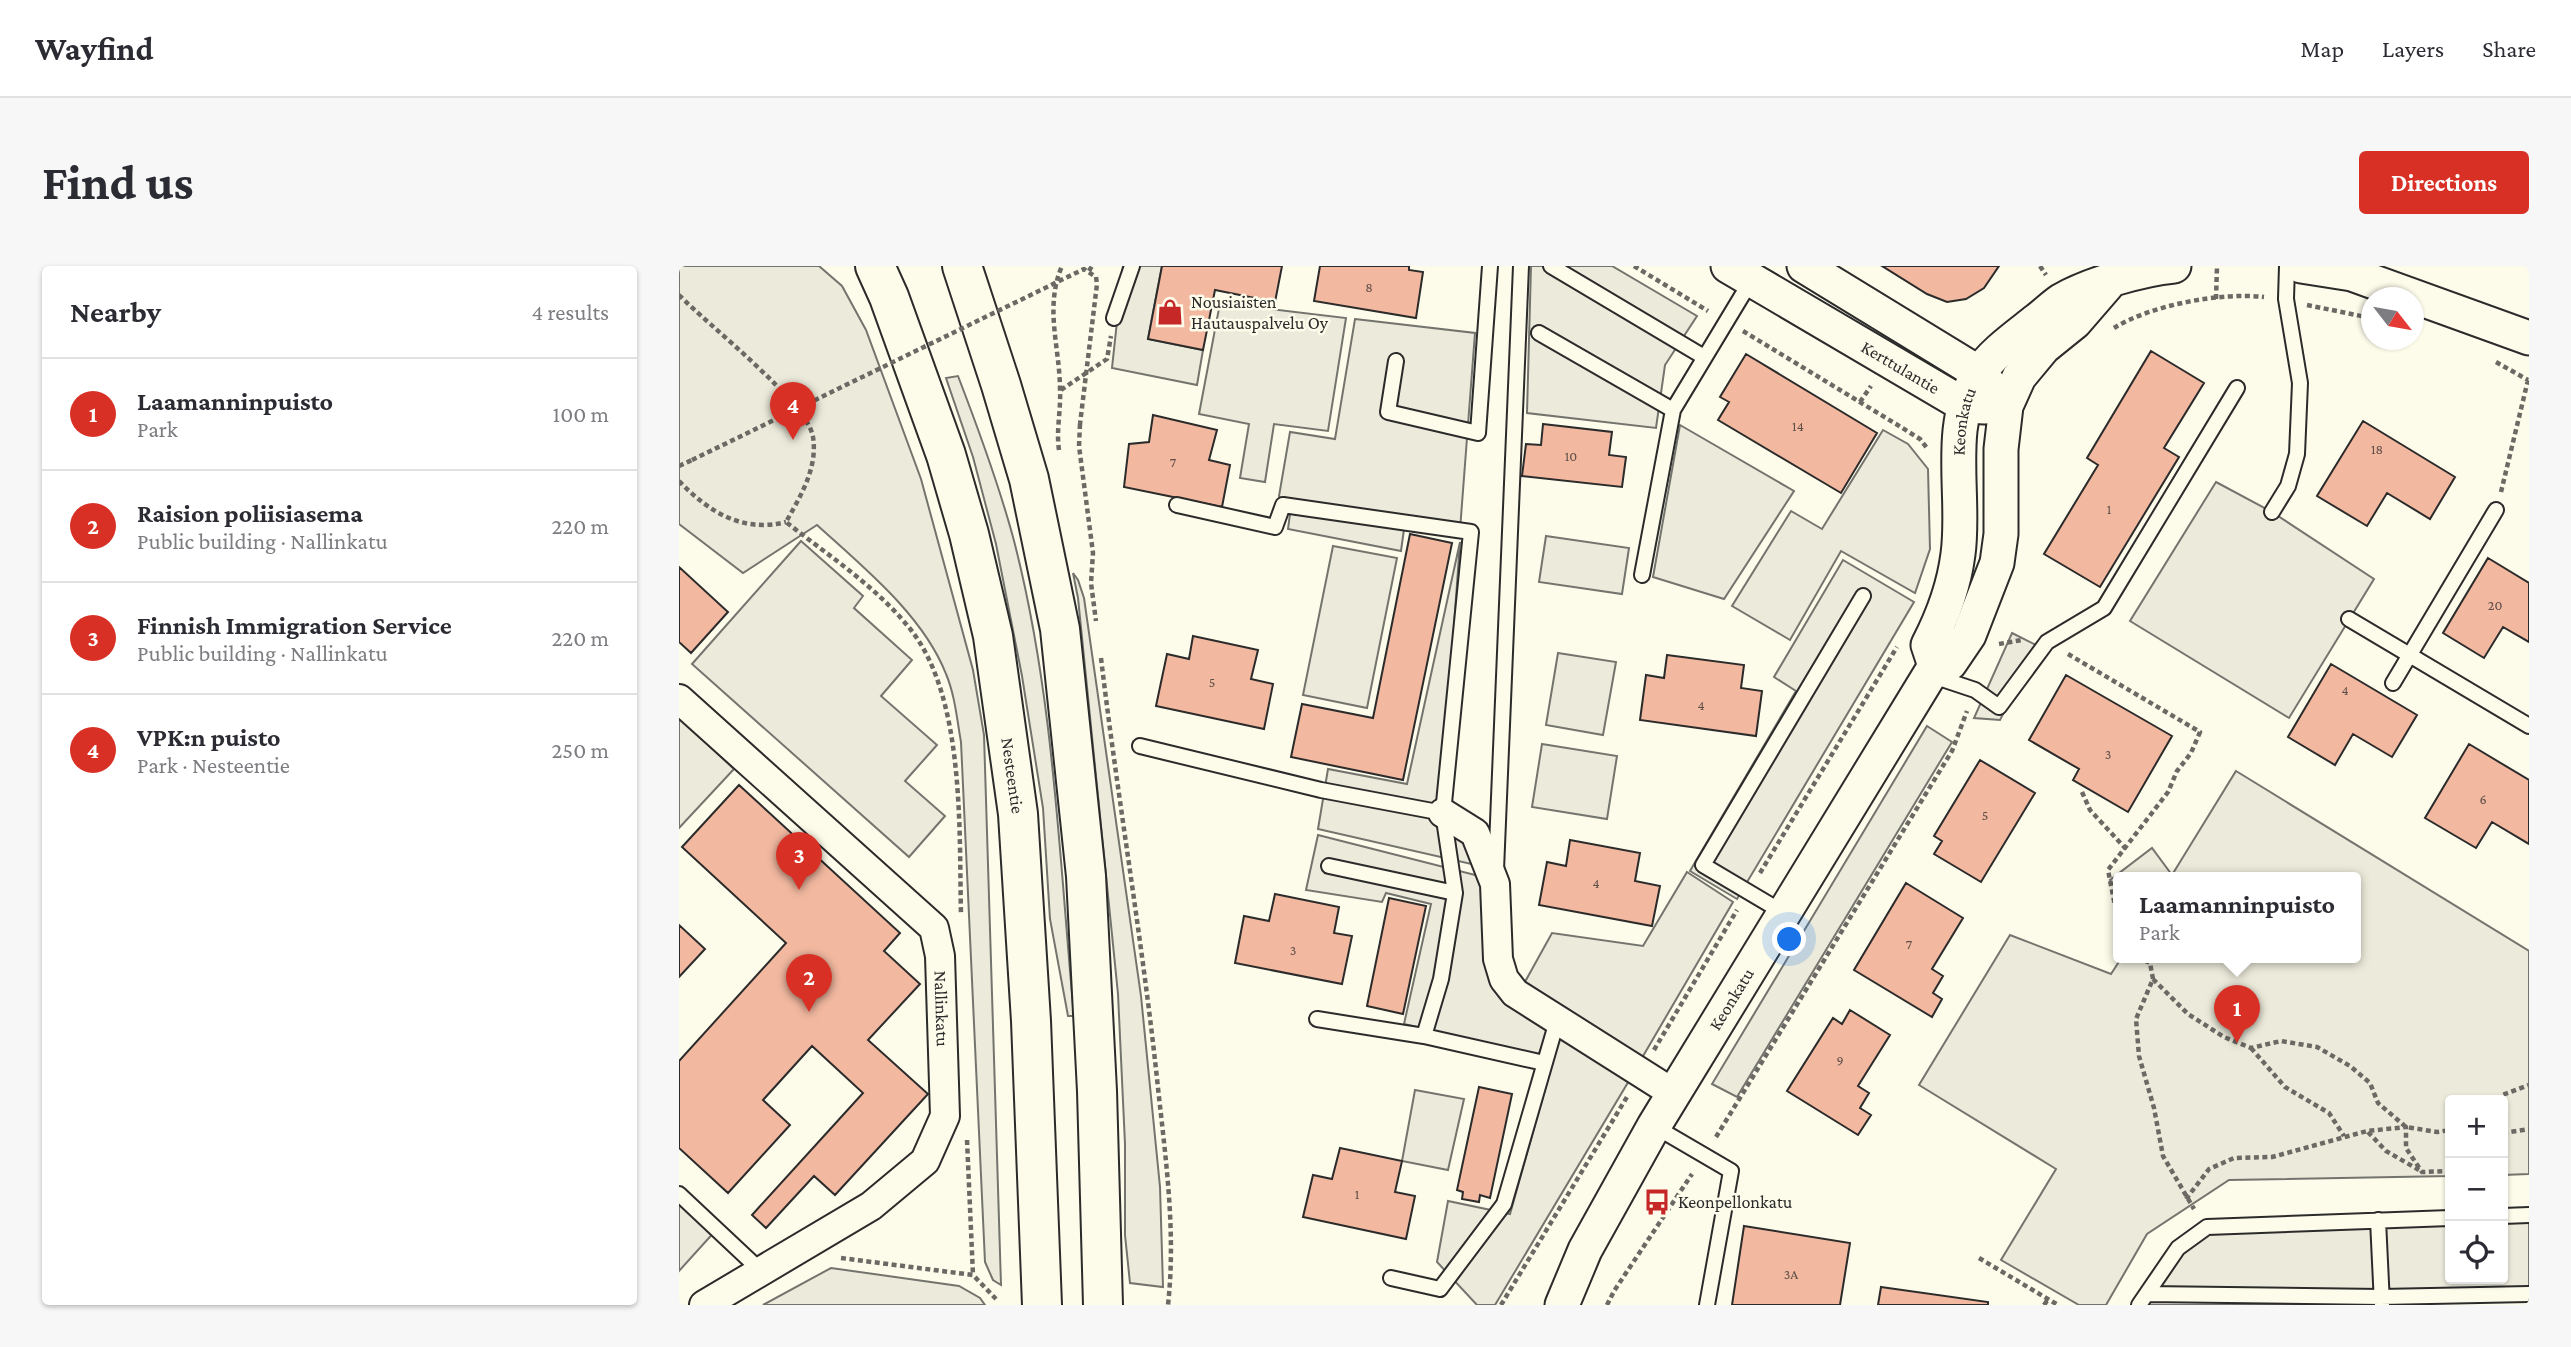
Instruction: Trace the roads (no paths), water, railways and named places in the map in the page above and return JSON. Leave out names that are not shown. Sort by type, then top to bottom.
[{"type":"main road","name":"Nesteentie","points":[[875,266],[889,297],[946,454],[969,534],[993,636],[1019,828],[1031,1021],[1042,1305]]},
{"type":"main road","points":[[962,266],[1029,479],[1060,629],[1086,876],[1097,1091],[1103,1305]]},
{"type":"street","name":"Kerttulantie","points":[[1804,266],[1979,373]]},
{"type":"street","points":[[1979,373],[2012,340],[2062,300],[2108,273],[2174,266]]},
{"type":"street","points":[[2301,266],[2364,278],[2529,338]]},
{"type":"street","name":"Kerttulantie","points":[[1746,271],[1965,406]]},
{"type":"street","points":[[1965,406],[2006,406],[2019,377],[2036,357],[2075,321],[2108,273]]},
{"type":"street","name":"Keonkatu","points":[[1562,1305],[1585,1250],[1674,1093],[1932,670],[1950,663],[1969,635],[1997,563],[2001,534],[2001,449],[2006,406],[1979,373],[1965,406],[1960,460],[1958,553],[1945,607],[1928,645],[1932,670]]},
{"type":"street","name":"Nallinkatu","points":[[679,699],[935,928],[940,956],[945,1116],[925,1161],[871,1206],[703,1305]]},
{"type":"street","points":[[1443,813],[1475,832],[1495,884],[1498,959],[1504,979],[1515,993],[1674,1093]]},
{"type":"lane","points":[[1114,318],[1132,266]]},
{"type":"lane","points":[[1396,360],[1388,412],[1478,433],[1490,266]]},
{"type":"lane","points":[[1495,884],[1521,266]]},
{"type":"lane","points":[[1551,266],[1704,357]]},
{"type":"lane","points":[[2272,512],[2288,486],[2297,454],[2299,383],[2286,299],[2287,266]]},
{"type":"lane","points":[[1641,575],[1673,410],[1726,321],[1746,271]]},
{"type":"lane","points":[[1539,333],[1673,410]]},
{"type":"lane","points":[[1932,670],[1975,690],[1999,707],[2047,642],[2104,608],[2237,388]]},
{"type":"lane","points":[[1177,505],[1275,527],[1283,505],[1471,532],[1443,813],[1455,893],[1441,979],[1424,1037]]},
{"type":"lane","points":[[2393,683],[2496,510]]},
{"type":"lane","points":[[1784,914],[1703,865],[1863,596]]},
{"type":"lane","points":[[2350,619],[2529,726]]},
{"type":"lane","points":[[1140,746],[1321,790],[1443,813]]},
{"type":"lane","points":[[1329,866],[1455,893]]},
{"type":"lane","points":[[1317,1019],[1424,1037],[1544,1063]]},
{"type":"lane","points":[[1391,1278],[1440,1289],[1504,1204],[1557,1021]]},
{"type":"lane","points":[[1654,1126],[1731,1171],[1707,1305]]},
{"type":"lane","points":[[679,1194],[760,1270]]},
{"type":"lane","points":[[2508,1216],[2529,1215]]},
{"type":"lane","points":[[2143,1300],[2178,1248],[2207,1227],[2445,1218]]},
{"type":"lane","points":[[2378,1220],[2381,1301]]},
{"type":"lane","points":[[2143,1300],[2381,1301],[2529,1294]]},
{"type":"place","name":"Nousiaisten Hautauspalvelu Oy","points":[[1170,312]]},
{"type":"place","name":"VPK:n puisto","points":[[793,440]]},
{"type":"place","name":"Finnish Immigration Service","points":[[799,890]]},
{"type":"place","name":"Raision poliisiasema","points":[[809,1012]]},
{"type":"place","name":"Laamanninpuisto","points":[[2237,1043]]},
{"type":"place","name":"Keonpellonkatu","points":[[1657,1202]]}]
